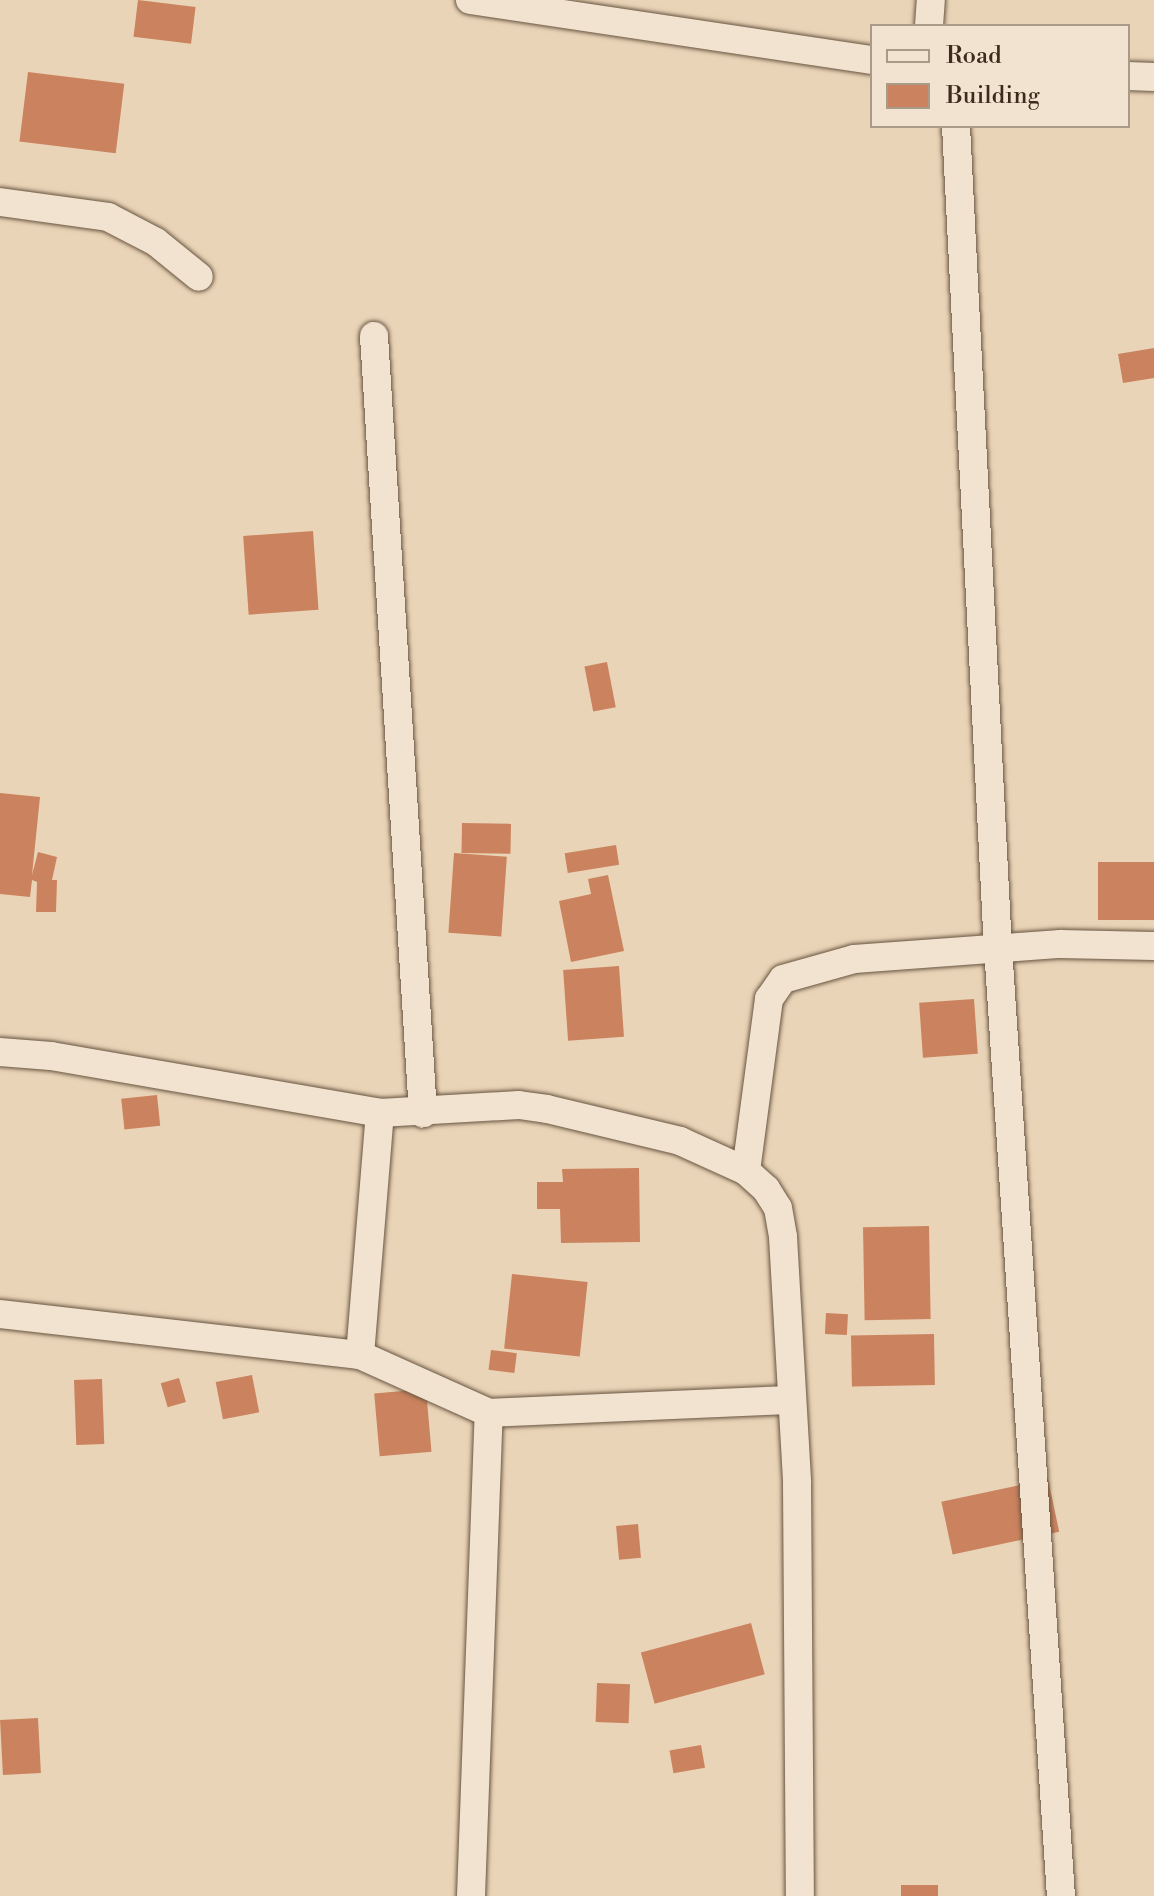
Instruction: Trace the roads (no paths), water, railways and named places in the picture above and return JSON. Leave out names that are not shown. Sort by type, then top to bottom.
[{"type":"street","points":[[470,0],[870,60]]},
{"type":"street","points":[[929,24],[931,0]]},
{"type":"street","points":[[1130,76],[1154,77]]},
{"type":"street","points":[[956,128],[998,948],[1061,1896]]},
{"type":"street","points":[[0,202],[108,217],[156,242],[199,277]]},
{"type":"street","points":[[374,336],[423,1113]]},
{"type":"street","points":[[746,1171],[769,999],[783,979],[854,959],[998,948],[1154,946]]},
{"type":"street","points":[[0,1052],[51,1056],[380,1113],[423,1113],[519,1105],[547,1109],[646,1130],[746,1171],[778,1208],[792,1400],[800,1896]]},
{"type":"street","points":[[360,1355],[380,1113]]},
{"type":"street","points":[[0,1314],[360,1355],[489,1413],[792,1400]]},
{"type":"street","points":[[471,1896],[489,1413]]}]
